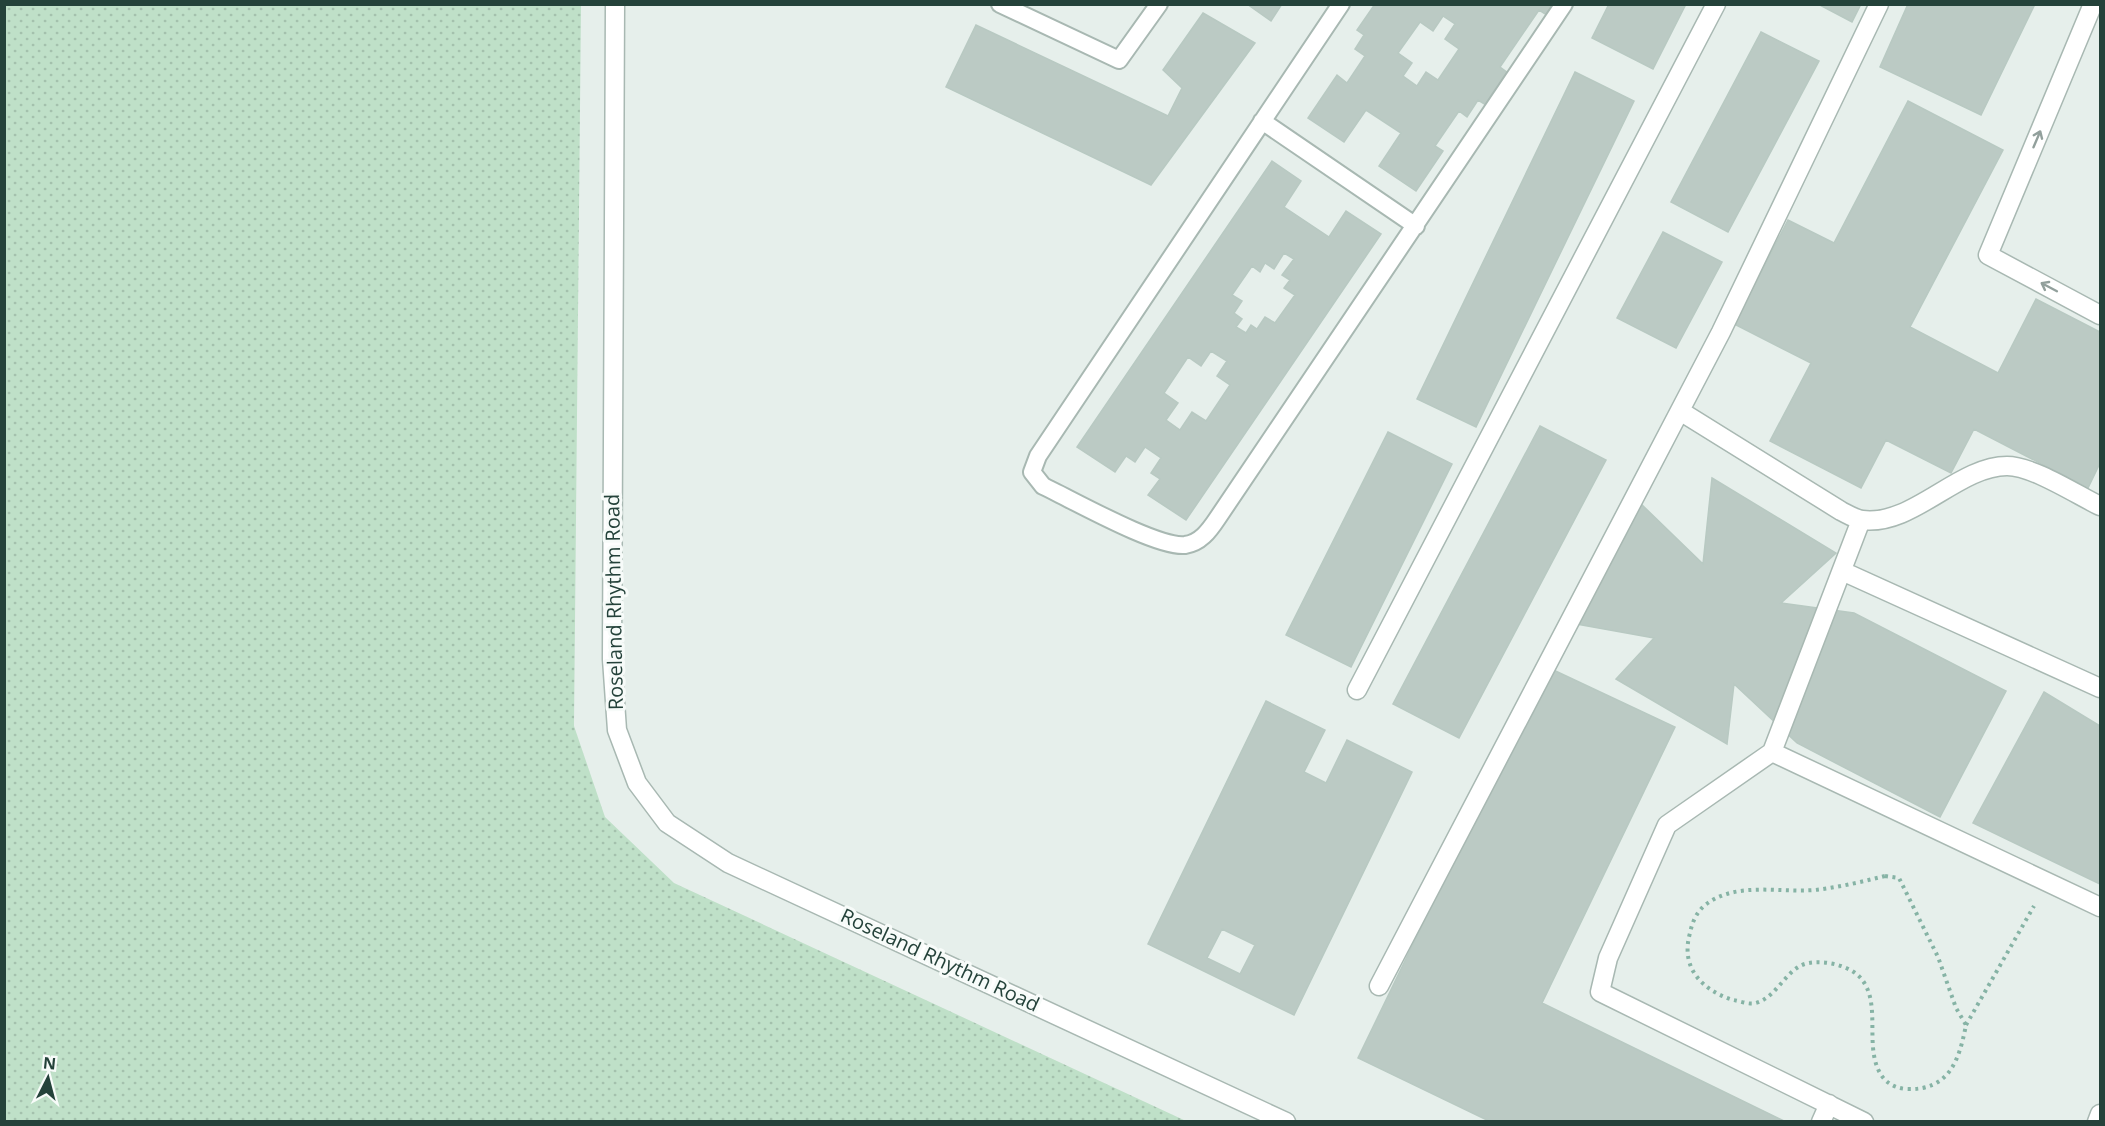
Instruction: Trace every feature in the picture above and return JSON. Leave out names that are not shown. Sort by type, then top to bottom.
[{"type":"street","name":"Roseland Rhythm Road","points":[[615,4],[612,659],[617,730],[637,783],[667,823],[728,863],[1286,1122]]},
{"type":"street","points":[[1357,690],[1716,4]]},
{"type":"street","points":[[1379,986],[1726,322],[1879,4]]},
{"type":"street","points":[[2097,5],[1988,255],[2100,315]]},
{"type":"street","points":[[1680,411],[1841,511],[1861,520],[1883,519],[1987,468],[2009,466],[2029,472],[2100,507]]},
{"type":"street","points":[[1861,520],[1772,752],[1667,825],[1608,958],[1600,992],[1864,1122]]},
{"type":"street","points":[[1842,571],[2100,688]]},
{"type":"street","points":[[1772,752],[2100,907]]},
{"type":"street","points":[[1821,1122],[1829,1104]]},
{"type":"street","points":[[2097,1122],[2100,1114]]},
{"type":"lane","points":[[1000,4],[1119,60],[1159,4]]},
{"type":"lane","points":[[1341,4],[1038,456],[1032,472],[1043,486],[1159,541],[1185,545],[1204,537],[1564,4]]},
{"type":"lane","points":[[1263,121],[1416,226]]},
{"type":"path","points":[[1966,1025],[1956,1008],[1938,957],[1899,878],[1885,876],[1822,890],[1727,893],[1704,906],[1693,920],[1687,958],[1696,978],[1716,994],[1755,1003],[1772,993],[1804,964],[1821,961],[1838,965],[1858,976],[1864,982],[1870,998],[1872,1048],[1879,1070],[1888,1083],[1898,1089],[1922,1090],[1941,1081],[1961,1050],[1966,1025],[2048,882]]},
{"type":"green space","points":[[5,4],[581,5],[574,726],[605,817],[674,883],[1186,1121],[5,1121]]},
{"type":"building","points":[[1247,4],[1282,4],[1271,21]]},
{"type":"building","points":[[1375,4],[1558,4],[1550,17],[1539,10],[1500,67],[1508,73],[1486,105],[1478,100],[1467,117],[1459,111],[1435,146],[1443,151],[1416,191],[1379,166],[1401,133],[1366,110],[1344,142],[1308,118],[1337,75],[1347,83],[1365,56],[1355,49],[1364,35],[1357,30]],"holes":[[[1443,16],[1455,24],[1445,39],[1459,49],[1438,80],[1426,72],[1417,86],[1403,76],[1412,63],[1398,53],[1420,22],[1433,31]]]},
{"type":"building","points":[[1609,4],[1686,4],[1653,69],[1592,38]]},
{"type":"building","points":[[1818,4],[1861,4],[1852,22]]},
{"type":"building","points":[[1908,4],[2035,4],[1981,115],[1880,67]]},
{"type":"building","points":[[1203,13],[1255,43],[1151,185],[946,87],[976,25],[1168,116],[1182,88],[1163,70]]},
{"type":"building","points":[[1761,32],[1819,61],[1728,232],[1671,202]]},
{"type":"building","points":[[1575,72],[1634,101],[1476,427],[1417,399]]},
{"type":"building","points":[[1908,101],[2003,150],[1910,327],[1998,373],[2036,299],[2100,332],[2100,463],[2088,488],[1974,429],[1951,473],[1886,440],[1861,488],[1770,441],[1811,363],[1734,324],[1788,220],[1834,243]]},
{"type":"building","points":[[1272,161],[1301,181],[1284,207],[1329,237],[1346,211],[1381,234],[1186,520],[1148,495],[1160,479],[1151,473],[1161,458],[1145,447],[1135,462],[1126,456],[1115,472],[1077,447]],"holes":[[[1284,253],[1294,259],[1282,275],[1290,280],[1284,288],[1295,295],[1275,323],[1265,317],[1257,329],[1251,325],[1246,333],[1236,327],[1242,319],[1234,313],[1242,301],[1232,295],[1252,266],[1260,272],[1265,263],[1274,269]],[[1211,351],[1227,361],[1217,376],[1230,385],[1206,421],[1192,412],[1180,430],[1166,420],[1178,403],[1164,393],[1188,357],[1201,366]]]},
{"type":"building","points":[[1663,232],[1722,262],[1676,348],[1617,318]]},
{"type":"building","points":[[1540,426],[1606,460],[1459,738],[1393,704]]},
{"type":"building","points":[[1388,432],[1452,464],[1351,667],[1286,635]]},
{"type":"building","points":[[1712,478],[1836,553],[1781,603],[1854,613],[2006,691],[1940,817],[1797,743],[1734,684],[1727,744],[1616,679],[1654,638],[1576,624],[1639,502],[1703,564]]},
{"type":"building","points":[[1547,667],[1675,727],[1542,1003],[1786,1122],[1491,1122],[1358,1058]]},
{"type":"building","points":[[2044,692],[2100,726],[2100,884],[1973,823]]},
{"type":"building","points":[[1266,701],[1325,730],[1304,772],[1326,783],[1347,740],[1412,772],[1294,1015],[1148,944]],"holes":[[[1222,929],[1255,945],[1240,974],[1207,958]]]}]
